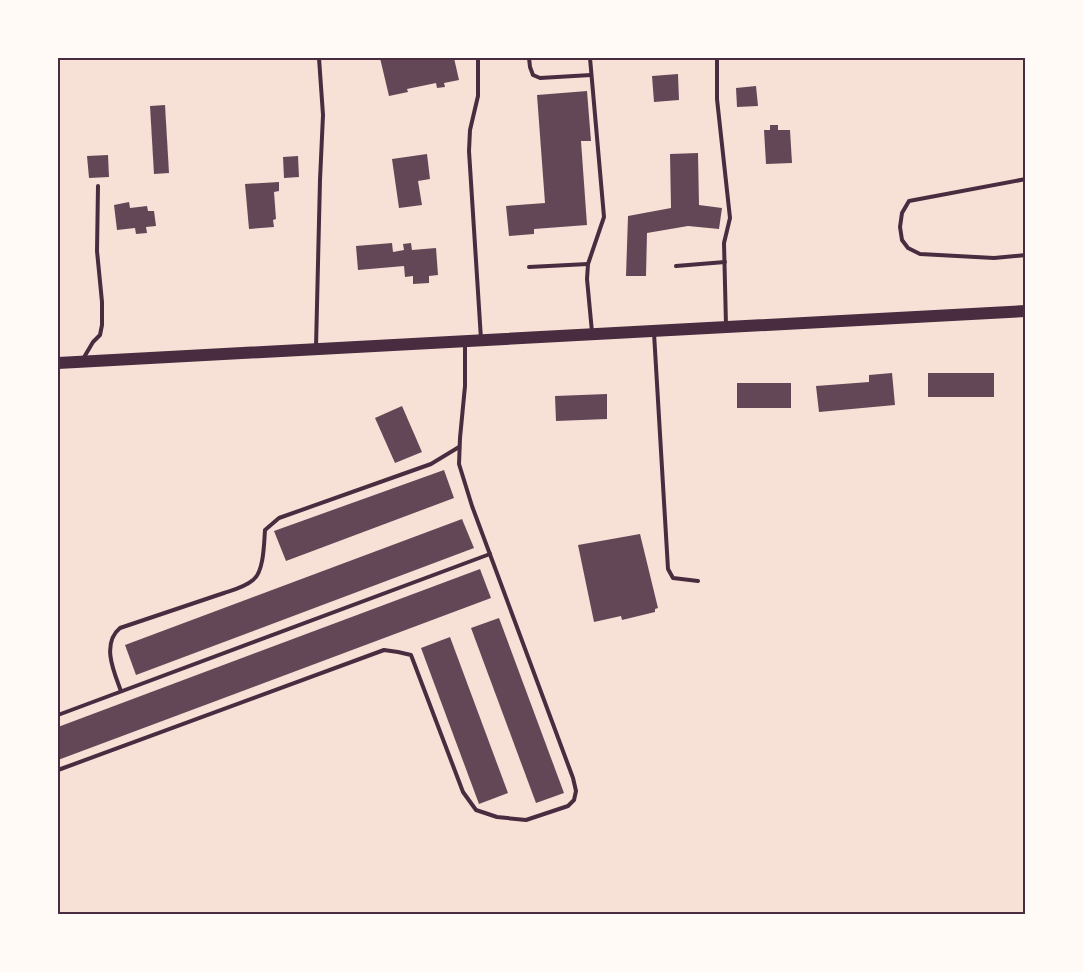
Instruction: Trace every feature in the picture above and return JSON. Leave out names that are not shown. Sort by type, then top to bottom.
[{"type":"main road","points":[[58,363],[1026,312]]},
{"type":"lane","points":[[316,349],[323,116],[319,58]]},
{"type":"lane","points":[[478,58],[478,96],[470,130],[469,151],[481,340]]},
{"type":"lane","points":[[529,58],[533,74],[540,78],[591,75]]},
{"type":"lane","points":[[590,58],[604,217],[588,264],[587,279],[592,334]]},
{"type":"lane","points":[[717,58],[717,99],[730,218],[724,243],[726,327]]},
{"type":"lane","points":[[1026,179],[910,200],[902,213],[900,227],[902,240],[908,248],[920,254],[994,258],[1026,256]]},
{"type":"lane","points":[[82,361],[93,342],[100,335],[102,325],[102,302],[97,251],[98,186]]},
{"type":"lane","points":[[676,266],[725,262]]},
{"type":"lane","points":[[529,267],[588,264]]},
{"type":"lane","points":[[654,331],[668,569],[673,578],[698,581]]},
{"type":"lane","points":[[58,770],[384,650],[410,655],[463,792],[476,810],[497,818],[526,820],[568,806],[574,800],[576,790],[573,778],[472,506],[459,464],[465,386],[465,341]]},
{"type":"lane","points":[[121,691],[111,663],[110,646],[114,633],[120,628],[224,593],[255,579],[261,567],[265,530],[279,518],[431,464],[460,447]]},
{"type":"lane","points":[[58,715],[490,554]]},
{"type":"building","points":[[380,58],[454,58],[459,80],[444,83],[445,87],[437,88],[436,83],[407,89],[408,92],[389,96]]},
{"type":"building","points":[[678,74],[679,100],[654,102],[652,76]]},
{"type":"building","points":[[756,86],[758,106],[737,107],[736,88]]},
{"type":"building","points":[[587,91],[591,141],[581,141],[587,225],[534,229],[534,234],[509,236],[506,206],[545,203],[537,95]]},
{"type":"building","points":[[165,105],[169,173],[154,174],[150,106]]},
{"type":"building","points":[[770,125],[778,125],[778,130],[790,130],[792,163],[766,164],[764,130],[770,130]]},
{"type":"building","points":[[698,153],[699,205],[722,208],[719,229],[688,226],[647,233],[646,276],[626,276],[628,216],[671,208],[670,154]]},
{"type":"building","points":[[427,154],[430,179],[418,181],[422,205],[399,208],[392,159]]},
{"type":"building","points":[[108,155],[109,177],[89,178],[87,156]]},
{"type":"building","points":[[298,156],[299,177],[284,178],[283,157]]},
{"type":"building","points":[[279,182],[279,191],[274,192],[276,219],[273,220],[274,227],[249,229],[245,184]]},
{"type":"building","points":[[129,202],[130,208],[147,206],[148,211],[154,211],[156,226],[146,227],[147,233],[136,234],[135,228],[117,230],[114,205]]},
{"type":"building","points":[[392,243],[393,252],[404,250],[403,244],[411,243],[412,250],[436,248],[438,275],[429,276],[429,283],[413,284],[413,276],[405,277],[404,266],[358,270],[356,246]]},
{"type":"building","points":[[892,373],[895,405],[819,412],[816,386],[869,382],[869,375]]},
{"type":"building","points":[[928,373],[994,373],[994,397],[928,397]]},
{"type":"building","points":[[737,383],[791,383],[791,408],[737,408]]},
{"type":"building","points":[[607,394],[607,419],[556,421],[555,396]]},
{"type":"building","points":[[402,406],[422,452],[395,463],[375,418]]},
{"type":"building","points":[[444,470],[454,498],[286,561],[274,531]]},
{"type":"building","points":[[462,519],[474,548],[136,675],[125,645]]},
{"type":"building","points":[[640,534],[658,608],[655,609],[655,612],[622,620],[621,616],[594,622],[578,545]]},
{"type":"building","points":[[480,569],[491,598],[58,760],[58,727]]},
{"type":"building","points":[[499,618],[564,793],[536,803],[471,628]]},
{"type":"building","points":[[450,637],[508,793],[479,804],[421,648]]}]
